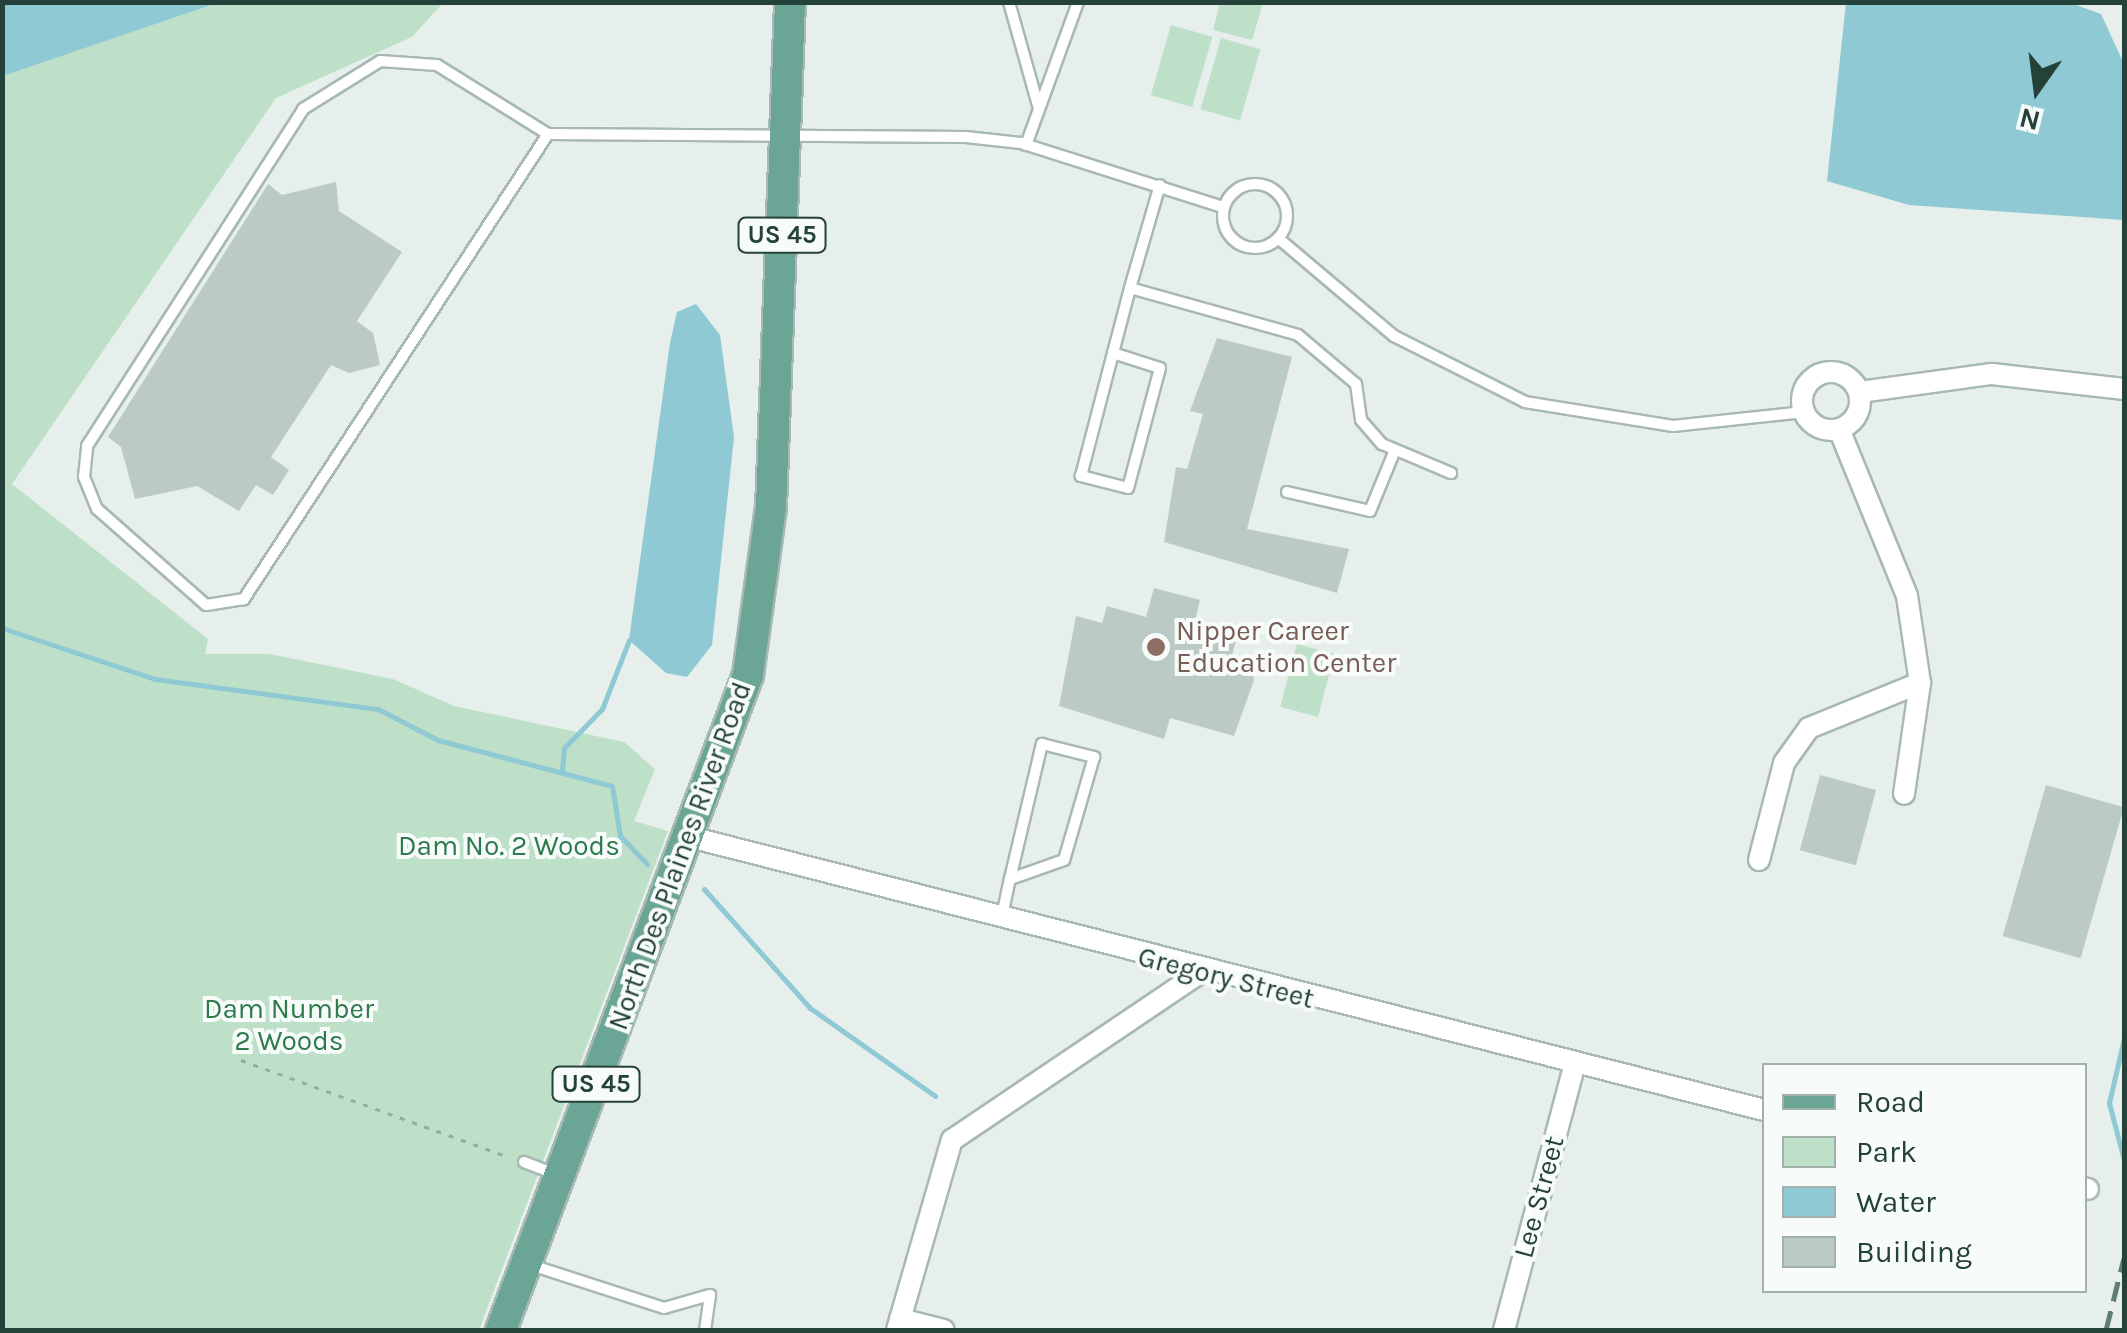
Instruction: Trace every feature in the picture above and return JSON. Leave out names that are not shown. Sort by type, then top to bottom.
[{"type":"main road","name":"North Des Plaines River Road","points":[[502,1330],[748,676],[769,527],[790,2]]},
{"type":"street","points":[[1825,372],[1842,374],[1860,392],[1857,415],[1840,429],[1822,429],[1804,412],[1805,386],[1825,372]]},
{"type":"street","points":[[1860,392],[1992,374],[2124,389]]},
{"type":"street","points":[[1840,429],[1907,596],[1920,683],[1904,794]]},
{"type":"street","points":[[1759,860],[1784,763],[1809,728],[1920,683]]},
{"type":"street","name":"Gregory Street","points":[[690,837],[1200,973],[1762,1110]]},
{"type":"street","points":[[944,1330],[898,1325],[952,1140],[1200,973]]},
{"type":"street","name":"Lee Street","points":[[1504,1330],[1575,1064]]},
{"type":"lane","points":[[1009,2],[1038,106]]},
{"type":"lane","points":[[1026,145],[1078,2]]},
{"type":"lane","points":[[548,134],[244,599],[206,605],[97,509],[84,477],[87,446],[303,109],[380,62],[436,65],[548,134],[786,134],[1026,145],[1223,207],[1238,244],[1278,238],[1394,336],[1525,402],[1673,426],[1804,412]]},
{"type":"lane","points":[[1223,207],[1245,184],[1276,190],[1286,208],[1278,238]]},
{"type":"lane","points":[[1112,353],[1160,368],[1128,488],[1081,476],[1112,353],[1160,185]]},
{"type":"lane","points":[[1130,288],[1298,335],[1356,384],[1361,420],[1395,450],[1452,473]]},
{"type":"lane","points":[[1287,492],[1370,511],[1395,450]]},
{"type":"lane","points":[[1001,918],[1010,879],[1042,744],[1094,757],[1064,860],[1010,879]]},
{"type":"lane","points":[[524,1162],[560,1176]]},
{"type":"lane","points":[[527,1264],[664,1308],[710,1296],[704,1330]]},
{"type":"path","points":[[241,1060],[524,1162]]},
{"type":"green space","name":"Dam Number 2 Woods","points":[[217,3],[443,3],[412,37],[276,98],[12,484],[208,639],[205,654],[270,654],[393,679],[454,706],[624,742],[655,769],[634,821],[668,831],[479,1330],[3,1330],[2,76]]},
{"type":"green space","points":[[1220,3],[1263,3],[1252,40],[1213,30]]},
{"type":"green space","points":[[1171,25],[1212,37],[1192,107],[1151,95]]},
{"type":"green space","points":[[1221,38],[1260,49],[1240,120],[1201,109]]},
{"type":"green space","points":[[1297,644],[1335,654],[1318,717],[1280,707]]},
{"type":"water","points":[[3,2],[217,3],[3,76]]},
{"type":"water","points":[[2068,2],[2101,14],[2124,64],[2124,220],[1909,205],[1827,181],[1846,3]]},
{"type":"water","points":[[696,304],[720,335],[734,437],[712,645],[687,677],[666,673],[629,640],[670,343],[677,312]]},
{"type":"building","points":[[336,182],[339,211],[402,252],[357,321],[373,333],[380,365],[349,373],[331,365],[271,457],[289,470],[273,495],[256,485],[239,511],[197,486],[135,499],[121,447],[108,437],[268,184],[282,195]]},
{"type":"building","points":[[1217,338],[1292,357],[1247,529],[1349,549],[1337,593],[1164,542],[1176,467],[1187,469],[1203,414],[1190,411]]},
{"type":"building","points":[[1154,588],[1200,600],[1193,629],[1236,640],[1232,656],[1251,661],[1254,680],[1234,736],[1170,718],[1164,739],[1059,706],[1076,616],[1102,623],[1107,606],[1146,617]]},
{"type":"building","points":[[1820,775],[1876,790],[1856,865],[1800,850]]},
{"type":"building","points":[[2046,785],[2124,807],[2081,958],[2003,936]]},
{"type":"waterway","points":[[2,628],[155,679],[378,709],[438,740],[612,786],[620,836],[647,864]]},
{"type":"waterway","points":[[562,770],[564,748],[602,709],[629,640]]},
{"type":"waterway","points":[[704,889],[810,1008],[935,1096]]},
{"type":"waterway","points":[[2124,1038],[2109,1103],[2124,1160]]},
{"type":"railway","points":[[2106,1330],[2124,1258]]},
{"type":"place","name":"Nipper Career Education Center","points":[[1156,647]]},
{"type":"park label","name":"Dam No. 2 Woods","points":[[509,846]]}]
